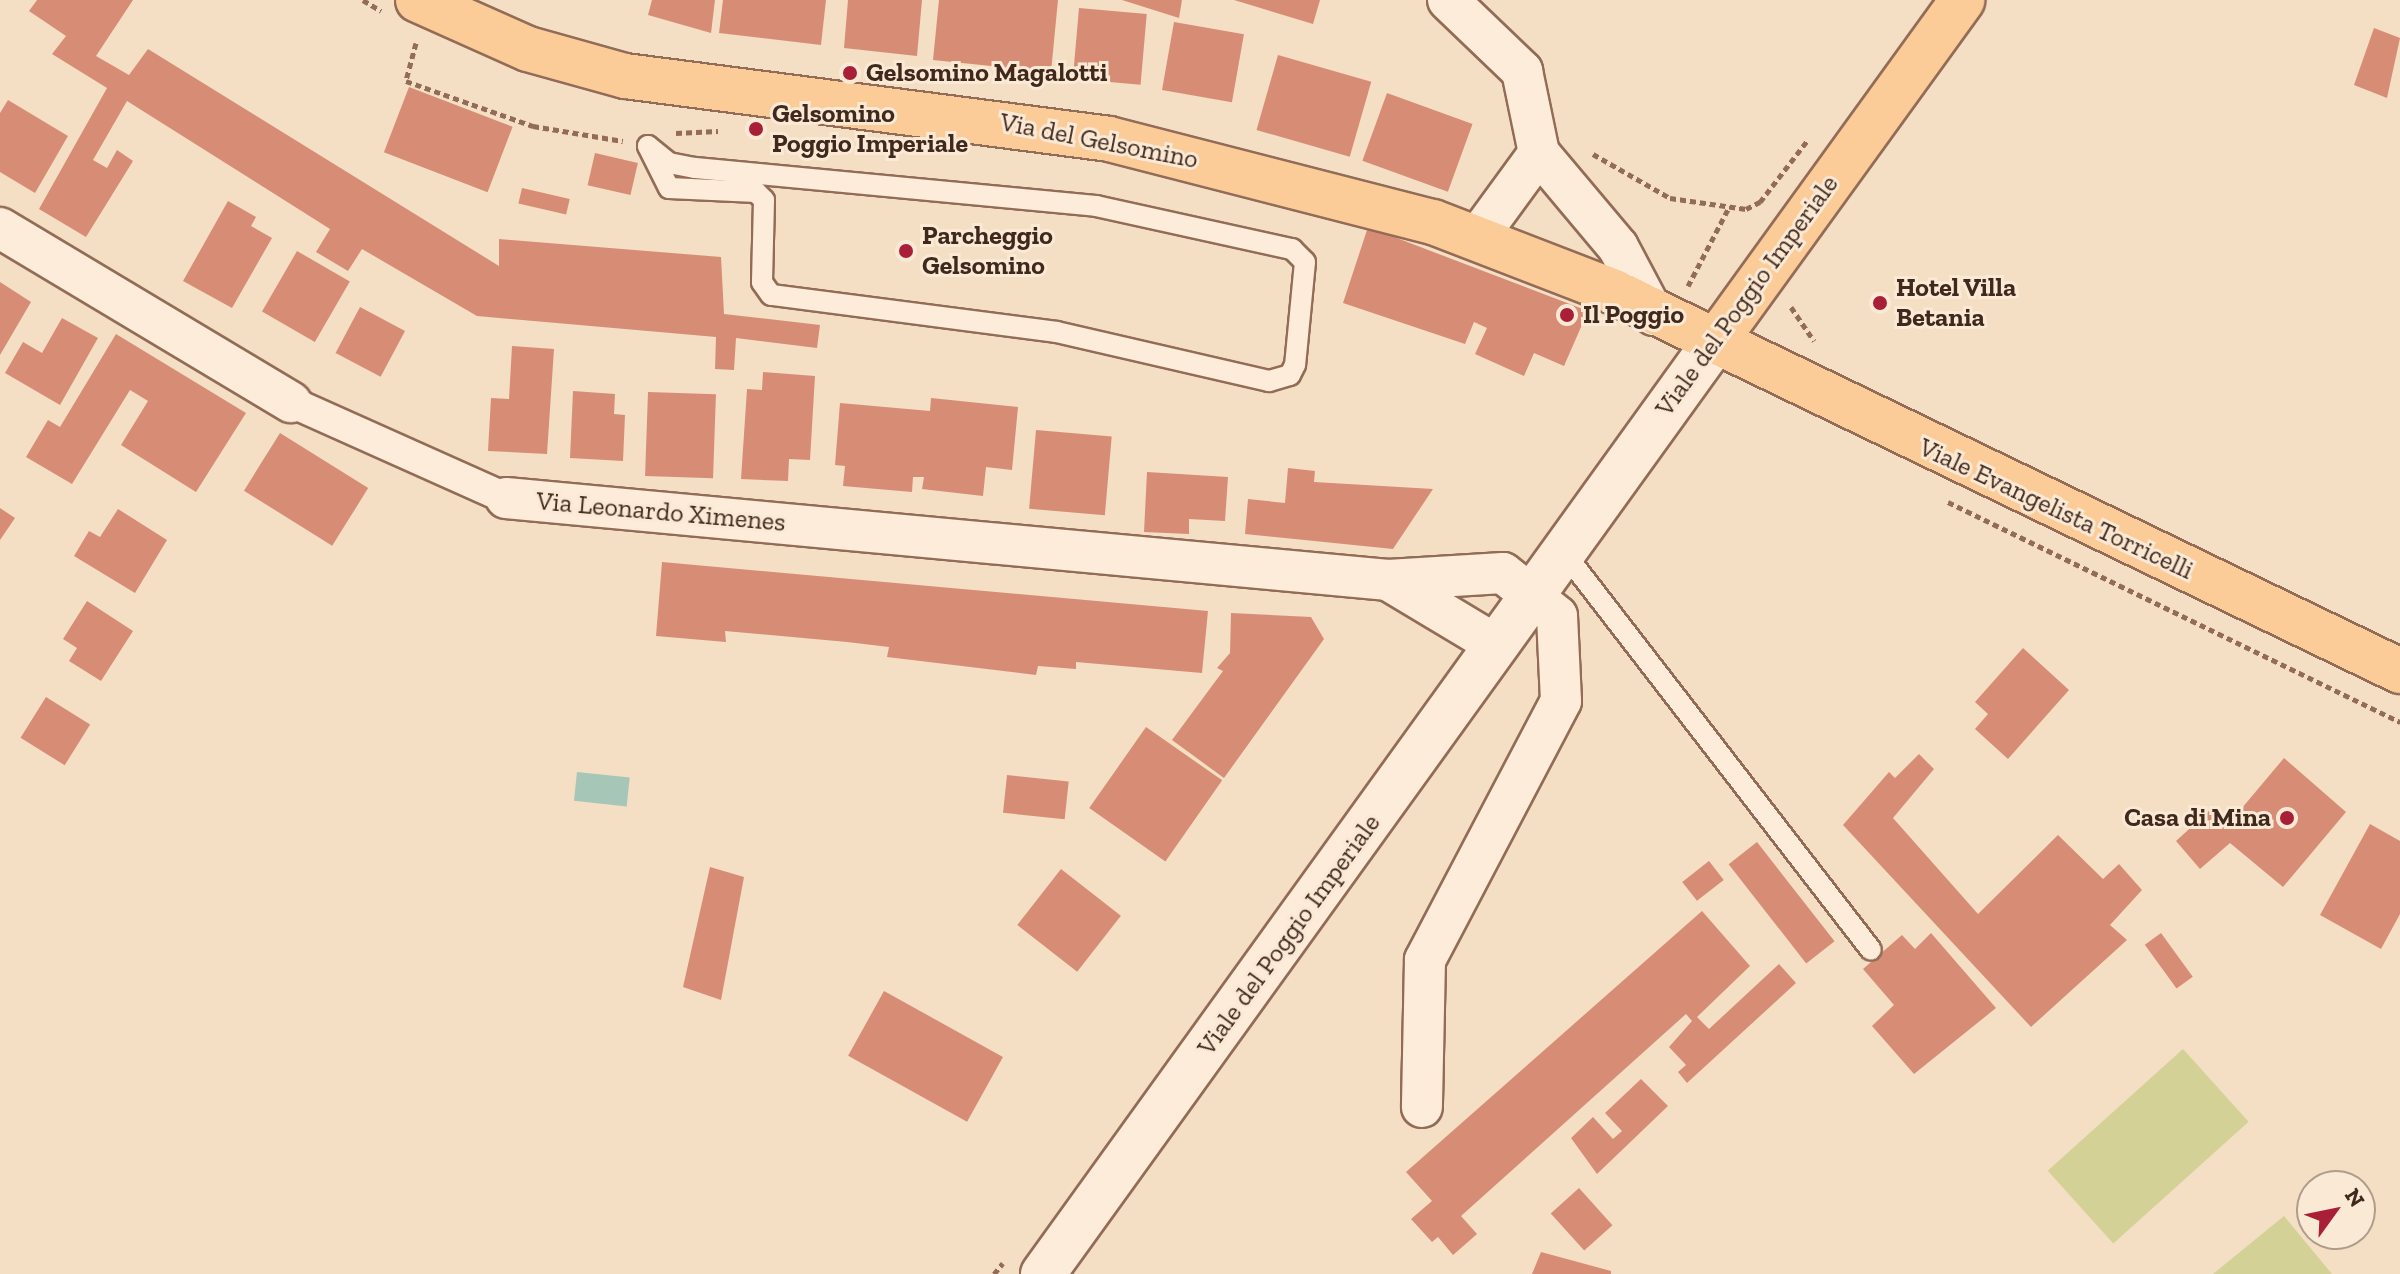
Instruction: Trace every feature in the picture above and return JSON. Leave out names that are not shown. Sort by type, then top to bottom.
[{"type":"main road","name":"Via del Gelsomino","points":[[418,0],[528,49],[625,76],[1109,139],[1287,179],[1477,238],[1715,342]]},
{"type":"main road","name":"Viale del Poggio Imperiale","points":[[1715,342],[1963,0]]},
{"type":"main road","name":"Viale Evangelista Torricelli","points":[[1715,342],[2400,671]]},
{"type":"street","points":[[1448,0],[1522,71],[1539,153],[1618,247],[1662,318]]},
{"type":"street","points":[[1477,238],[1539,153]]},
{"type":"street","name":"Via Leonardo Ximenes","points":[[0,228],[291,402],[506,498],[1388,580],[1503,573],[1534,594]]},
{"type":"street","name":"Viale del Poggio Imperiale","points":[[1043,1274],[1498,646],[1562,550],[1715,342]]},
{"type":"street","name":"Via Leonardo Ximenes","points":[[1388,580],[1498,646]]},
{"type":"street","points":[[1422,1107],[1425,960],[1561,701],[1557,616],[1534,594]]},
{"type":"lane","points":[[648,146],[669,163],[695,168],[1096,206],[1292,249],[1305,262],[1295,365],[1290,375],[1269,381],[1057,332],[771,295],[762,282],[764,200],[756,192],[669,188],[648,146]]},
{"type":"lane","points":[[1562,550],[1871,950]]},
{"type":"path","points":[[1588,151],[1670,198],[1728,209],[1760,202],[1814,132]]},
{"type":"path","points":[[1662,318],[1728,209]]},
{"type":"path","points":[[1790,292],[1797,321],[1819,344]]},
{"type":"path","points":[[1936,496],[2400,722]]},
{"type":"shaded area","points":[[577,772],[630,778],[627,806],[574,801]]},
{"type":"shaded area","points":[[2183,1049],[2249,1122],[2113,1244],[2048,1171]]},
{"type":"shaded area","points":[[2284,1216],[2296,1230],[2296,1250],[2312,1250],[2332,1274],[2213,1274]]},
{"type":"building","points":[[37,0],[133,0],[96,56],[129,75],[148,49],[499,266],[499,239],[721,257],[724,314],[820,325],[817,348],[736,338],[734,370],[715,369],[716,337],[477,316],[362,249],[348,271],[316,252],[330,229],[127,101],[93,160],[107,168],[117,150],[133,161],[86,237],[39,209],[107,88],[52,54],[66,36],[29,11]]},
{"type":"building","points":[[652,0],[715,0],[711,33],[648,15]]},
{"type":"building","points":[[723,0],[826,0],[821,45],[719,33]]},
{"type":"building","points":[[848,0],[922,0],[917,56],[844,48]]},
{"type":"building","points":[[939,0],[1058,0],[1051,72],[933,60]]},
{"type":"building","points":[[1122,0],[1182,0],[1179,18]]},
{"type":"building","points":[[1234,0],[1320,0],[1313,24]]},
{"type":"building","points":[[1079,8],[1147,14],[1141,85],[1073,79]]},
{"type":"building","points":[[1174,22],[1244,34],[1232,102],[1162,90]]},
{"type":"building","points":[[2374,28],[2400,38],[2387,98],[2354,85]]},
{"type":"building","points":[[1278,55],[1371,82],[1350,157],[1257,130]]},
{"type":"building","points":[[409,87],[513,127],[488,192],[384,152]]},
{"type":"building","points":[[1387,93],[1473,124],[1448,192],[1362,161]]},
{"type":"building","points":[[8,100],[68,136],[35,193],[0,172],[0,113]]},
{"type":"building","points":[[595,153],[638,163],[630,195],[588,185]]},
{"type":"building","points":[[522,188],[570,199],[566,215],[518,204]]},
{"type":"building","points":[[228,201],[256,217],[251,226],[272,238],[232,308],[183,281]]},
{"type":"building","points":[[1368,227],[1588,311],[1564,366],[1534,353],[1524,376],[1475,354],[1487,328],[1474,322],[1465,344],[1343,303]]},
{"type":"building","points":[[297,251],[350,282],[315,342],[262,312]]},
{"type":"building","points":[[0,282],[31,302],[0,355]]},
{"type":"building","points":[[360,307],[405,331],[381,377],[336,353]]},
{"type":"building","points":[[62,318],[98,338],[60,405],[5,373],[23,342],[42,353]]},
{"type":"building","points":[[116,334],[246,413],[196,492],[121,445],[148,401],[130,390],[72,484],[26,457],[48,420],[60,427]]},
{"type":"building","points":[[512,346],[554,349],[547,454],[488,451],[491,398],[509,399]]},
{"type":"building","points":[[763,372],[815,376],[810,460],[789,459],[788,481],[741,479],[747,389],[762,390]]},
{"type":"building","points":[[573,391],[615,394],[614,414],[625,415],[623,461],[570,458]]},
{"type":"building","points":[[648,392],[716,394],[713,478],[645,476]]},
{"type":"building","points":[[931,398],[1018,407],[1012,470],[986,467],[983,496],[922,489],[924,477],[913,477],[912,492],[843,486],[845,466],[835,465],[840,403],[930,411]]},
{"type":"building","points":[[1036,430],[1112,437],[1105,515],[1029,509]]},
{"type":"building","points":[[280,433],[368,488],[332,546],[244,491]]},
{"type":"building","points":[[1288,468],[1315,471],[1314,482],[1433,489],[1393,549],[1245,534],[1248,499],[1285,503]]},
{"type":"building","points":[[1147,472],[1228,477],[1225,521],[1189,519],[1189,534],[1144,532]]},
{"type":"building","points":[[0,508],[15,518],[0,540]]},
{"type":"building","points":[[118,509],[167,540],[135,593],[74,556],[89,531],[100,537]]},
{"type":"building","points":[[662,562],[1208,611],[1202,673],[1076,662],[1076,669],[1038,666],[1036,675],[887,657],[889,647],[847,642],[725,631],[726,642],[656,636]]},
{"type":"building","points":[[87,601],[133,631],[101,681],[69,661],[77,648],[63,639]]},
{"type":"building","points":[[1231,613],[1311,617],[1324,639],[1224,778],[1172,740],[1223,671],[1217,668],[1230,653]]},
{"type":"building","points":[[2023,648],[2069,690],[2008,759],[1975,729],[1988,714],[1975,702]]},
{"type":"building","points":[[46,697],[90,725],[65,765],[21,738]]},
{"type":"building","points":[[1146,727],[1222,780],[1165,861],[1089,808]]},
{"type":"building","points":[[1919,754],[1934,769],[1893,818],[1978,914],[2058,835],[2103,879],[2119,864],[2142,890],[2110,925],[2127,940],[2031,1027],[1843,825],[1889,772],[1895,778]]},
{"type":"building","points":[[2284,758],[2346,812],[2283,887],[2230,843],[2200,869],[2176,841],[2209,811],[2226,827]]},
{"type":"building","points":[[1007,775],[1069,781],[1065,819],[1003,813]]},
{"type":"building","points":[[2370,824],[2400,841],[2400,914],[2381,949],[2320,915]]},
{"type":"building","points":[[1757,842],[1835,941],[1806,963],[1729,864]]},
{"type":"building","points":[[1709,861],[1724,880],[1697,901],[1682,882]]},
{"type":"building","points":[[710,867],[744,877],[721,1000],[683,987]]},
{"type":"building","points":[[1061,869],[1121,916],[1077,972],[1017,925]]},
{"type":"building","points":[[1702,911],[1750,966],[1697,1017],[1709,1029],[1779,964],[1796,983],[1687,1083],[1678,1072],[1686,1065],[1669,1047],[1692,1021],[1686,1014],[1461,1216],[1477,1234],[1453,1255],[1438,1237],[1432,1242],[1411,1219],[1432,1201],[1406,1172]]},
{"type":"building","points":[[1931,933],[1996,1008],[1914,1074],[1872,1026],[1894,1005],[1863,969],[1902,935],[1915,949]]},
{"type":"building","points":[[2161,933],[2193,977],[2177,988],[2145,945]]},
{"type":"building","points":[[884,991],[1003,1057],[967,1122],[848,1056]]},
{"type":"building","points":[[1641,1079],[1668,1106],[1597,1174],[1571,1138],[1593,1117],[1613,1139],[1622,1131],[1605,1113]]},
{"type":"building","points":[[1579,1188],[1612,1225],[1584,1251],[1551,1213]]},
{"type":"building","points":[[1541,1252],[1611,1271],[1611,1274],[1532,1274]]},
{"type":"place","name":"Gelsomino Magalotti","points":[[850,73]]},
{"type":"place","name":"Gelsomino Poggio Imperiale","points":[[756,129]]},
{"type":"place","name":"Parcheggio Gelsomino","points":[[906,251]]},
{"type":"place","name":"Hotel Villa Betania","points":[[1880,303]]},
{"type":"place","name":"Il Poggio","points":[[1567,315]]},
{"type":"place","name":"Casa di Mina","points":[[2287,818]]}]
